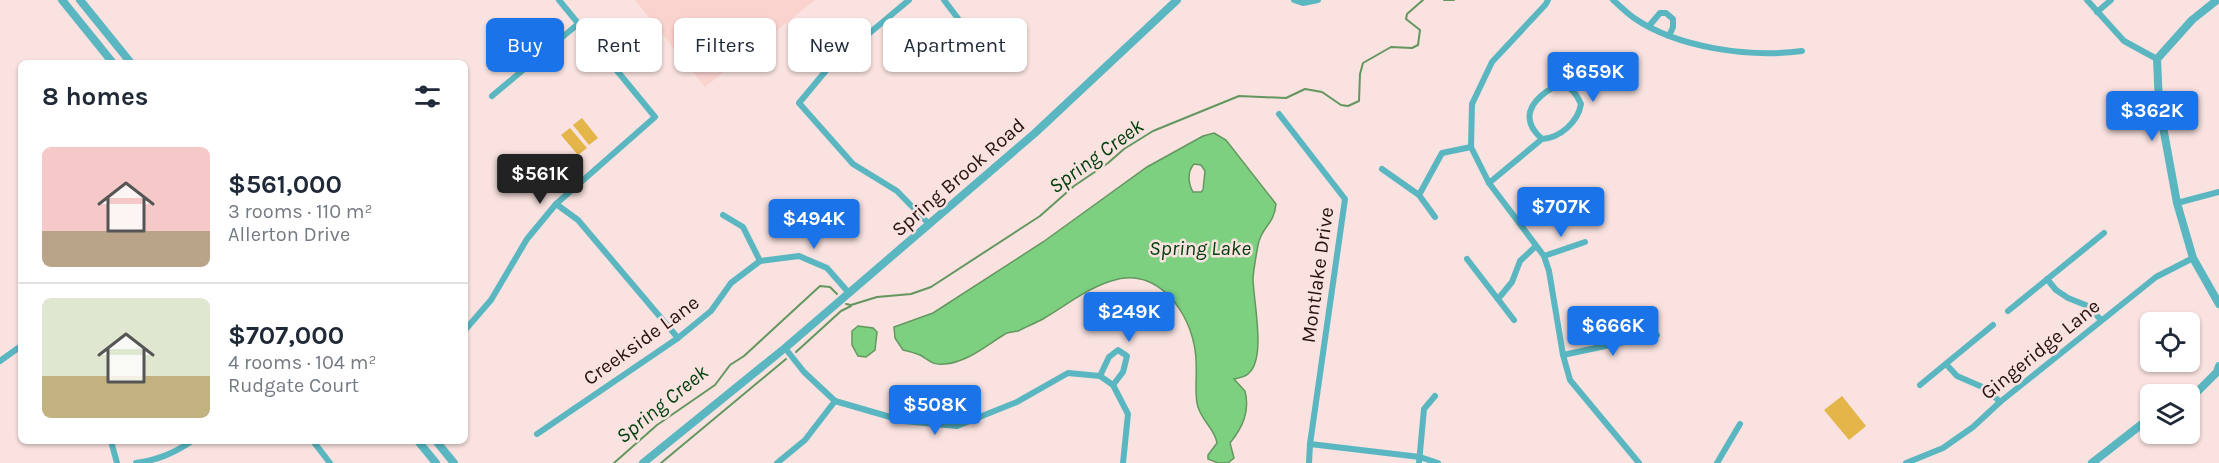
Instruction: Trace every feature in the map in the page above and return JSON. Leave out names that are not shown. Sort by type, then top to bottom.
[{"type":"street","points":[[62,0],[111,60]]},
{"type":"street","points":[[80,0],[129,60]]},
{"type":"street","points":[[559,0],[576,20]]},
{"type":"street","points":[[909,0],[830,67],[799,102],[853,164],[897,192],[929,224]]},
{"type":"street","points":[[944,0],[958,18]]},
{"type":"street","name":"Spring Brook Road","points":[[643,463],[785,348],[1035,133],[1177,0]]},
{"type":"street","points":[[1294,0],[1303,3],[1318,0]]},
{"type":"street","points":[[1548,0],[1492,62],[1472,104],[1471,147],[1489,183],[1544,256],[1549,271],[1563,355],[1570,380],[1639,463]]},
{"type":"street","points":[[1613,0],[1634,18],[1669,36],[1692,43],[1752,53],[1802,51]]},
{"type":"street","points":[[2087,0],[2124,41],[2157,59]]},
{"type":"street","points":[[2097,12],[2111,0]]},
{"type":"street","points":[[2217,0],[2193,20],[2157,59],[2158,105],[2177,203],[2193,258],[2219,304]]},
{"type":"street","points":[[1649,26],[1660,13],[1666,13],[1673,19],[1673,27],[1669,36]]},
{"type":"street","points":[[492,96],[576,26]]},
{"type":"street","points":[[91,36],[102,27]]},
{"type":"street","points":[[468,327],[491,300],[527,239],[556,204],[655,117],[618,72]]},
{"type":"street","points":[[1489,183],[1542,139],[1551,139],[1575,121],[1581,104],[1578,97],[1563,85],[1547,90],[1532,103],[1528,111],[1536,134],[1542,139]]},
{"type":"street","name":"Montlake Drive","points":[[1279,114],[1345,199],[1309,463]]},
{"type":"street","points":[[1419,195],[1442,153],[1471,147]]},
{"type":"street","points":[[1382,169],[1419,195],[1436,217]]},
{"type":"street","points":[[2177,203],[2219,192]]},
{"type":"street","points":[[556,204],[578,220],[678,338]]},
{"type":"street","points":[[723,215],[743,227],[760,261]]},
{"type":"street","points":[[2008,311],[2104,233]]},
{"type":"street","points":[[1544,256],[1585,242]]},
{"type":"street","points":[[1498,299],[1512,282],[1520,261],[1536,246]]},
{"type":"street","name":"Creekside Lane","points":[[537,434],[678,338],[711,311],[731,283],[760,261],[798,256],[827,268],[849,293]]},
{"type":"street","name":"Gingeridge Lane","points":[[1906,463],[1943,448],[1973,427],[2000,402],[2156,277],[2193,258]]},
{"type":"street","points":[[1467,259],[1514,320]]},
{"type":"street","points":[[2047,279],[2056,290],[2088,306],[2101,320]]},
{"type":"street","points":[[1920,385],[1993,325]]},
{"type":"street","points":[[1563,355],[1657,335]]},
{"type":"street","points":[[0,361],[18,348]]},
{"type":"street","points":[[785,348],[804,372],[835,400],[904,421],[957,426],[1017,402],[1068,373],[1100,376],[1113,385],[1128,414],[1123,463]]},
{"type":"street","points":[[1100,376],[1109,357],[1118,350],[1127,356],[1123,372],[1113,385]]},
{"type":"street","points":[[1946,364],[1957,376],[1987,389],[2000,402]]},
{"type":"street","points":[[2200,389],[2218,370]]},
{"type":"street","points":[[1420,460],[1424,409],[1435,396]]},
{"type":"street","points":[[777,463],[805,440],[835,400]]},
{"type":"street","points":[[1718,463],[1740,424]]},
{"type":"street","points":[[2092,463],[2140,426]]},
{"type":"street","points":[[112,444],[117,463]]},
{"type":"street","points":[[136,463],[175,452],[187,444]]},
{"type":"street","points":[[315,444],[330,463]]},
{"type":"street","points":[[420,444],[436,463]]},
{"type":"street","points":[[438,444],[454,463]]},
{"type":"street","points":[[1310,444],[1438,463]]},
{"type":"shaded area","points":[[635,0],[815,0],[792,18],[788,18],[788,21],[776,31],[776,18],[674,18],[674,48],[662,34],[662,18],[649,18]]},
{"type":"shaded area","points":[[693,72],[724,72],[705,87]]},
{"type":"shaded area","points":[[582,118],[598,138],[589,145],[573,125]]},
{"type":"shaded area","points":[[570,128],[587,148],[578,155],[561,135]]},
{"type":"shaded area","points":[[1842,396],[1866,426],[1849,440],[1824,410]]},
{"type":"water","name":"Spring Lake","points":[[1214,133],[1226,140],[1276,204],[1273,217],[1262,233],[1258,245],[1253,278],[1258,329],[1257,356],[1248,374],[1234,379],[1245,391],[1247,405],[1242,425],[1230,443],[1234,458],[1228,463],[1218,463],[1208,459],[1208,455],[1217,443],[1198,409],[1194,344],[1184,316],[1166,293],[1154,284],[1141,279],[1127,278],[1102,284],[1043,319],[1018,331],[1006,333],[976,353],[952,363],[934,363],[920,355],[903,350],[895,338],[894,327],[933,313],[1043,242],[1147,167],[1203,136]],"holes":[[[1194,164],[1201,165],[1205,171],[1203,190],[1193,192],[1189,181],[1190,170]]]},
{"type":"water","points":[[858,326],[873,328],[877,332],[875,350],[866,357],[858,356],[852,345],[852,331]]},
{"type":"waterway","name":"Spring Creek","points":[[846,304],[851,305],[877,297],[911,294],[931,287],[1040,216],[1074,186],[1153,131],[1239,96],[1286,98],[1305,89],[1322,92],[1341,105],[1348,106],[1359,101],[1360,74],[1363,63],[1391,47],[1412,48],[1418,45],[1420,30],[1406,19],[1407,14],[1423,0]]},
{"type":"waterway","name":"Spring Creek","points":[[1444,0],[1454,0]]},
{"type":"waterway","name":"Spring Creek","points":[[614,463],[657,425],[715,385],[730,365],[744,356],[820,286],[830,287],[837,294]]},
{"type":"waterway","name":"Spring Creek","points":[[796,352],[841,311],[851,306]]},
{"type":"waterway","name":"Spring Creek","points":[[661,463],[786,359]]}]
